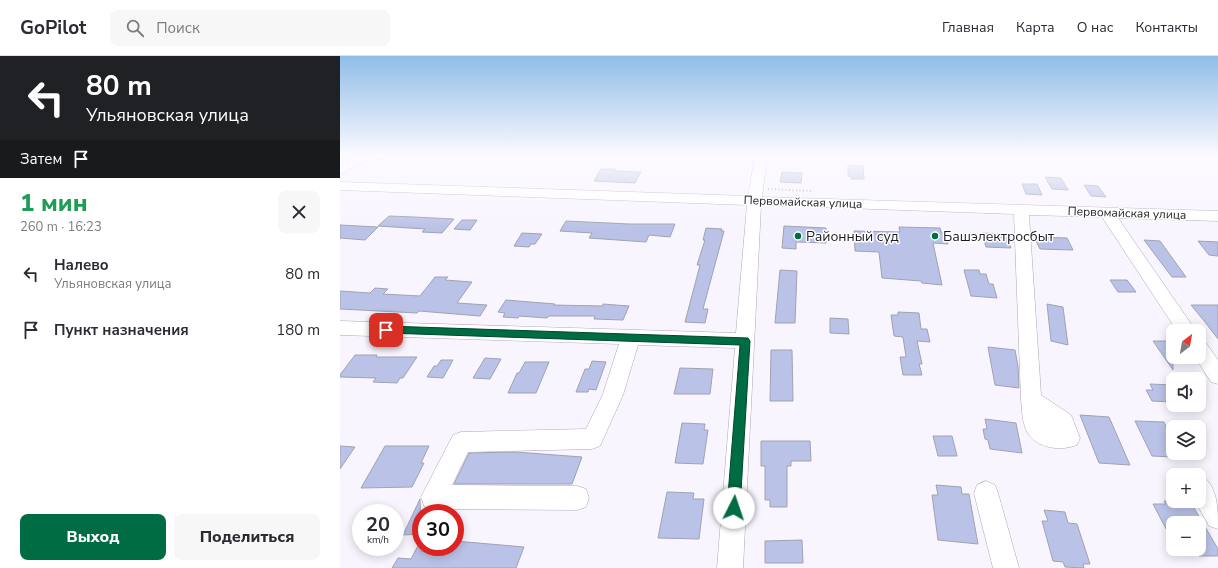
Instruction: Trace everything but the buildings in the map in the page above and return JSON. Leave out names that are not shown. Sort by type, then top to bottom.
[{"type":"street","points":[[730,568],[745,341],[758,180]]},
{"type":"street","name":"Первомайская улица","points":[[340,186],[756,194],[1021,210],[1218,216]]},
{"type":"street","points":[[1021,210],[1031,399]]},
{"type":"street","points":[[1107,213],[1182,324]]},
{"type":"street","points":[[340,328],[745,341]]},
{"type":"street","points":[[577,498],[432,497],[461,442],[592,439],[613,395],[631,337]]},
{"type":"street","points":[[1206,358],[1218,376]]},
{"type":"street","points":[[986,493],[1006,568]]},
{"type":"street","points":[[1206,497],[1218,517]]},
{"type":"path","points":[[756,194],[812,191]]},
{"type":"place","name":"Районный суд","points":[[798,236]]},
{"type":"place","name":"Башэлектросбыт","points":[[935,236]]},
{"type":"route","points":[[386,330],[745,341],[734,508]]}]
